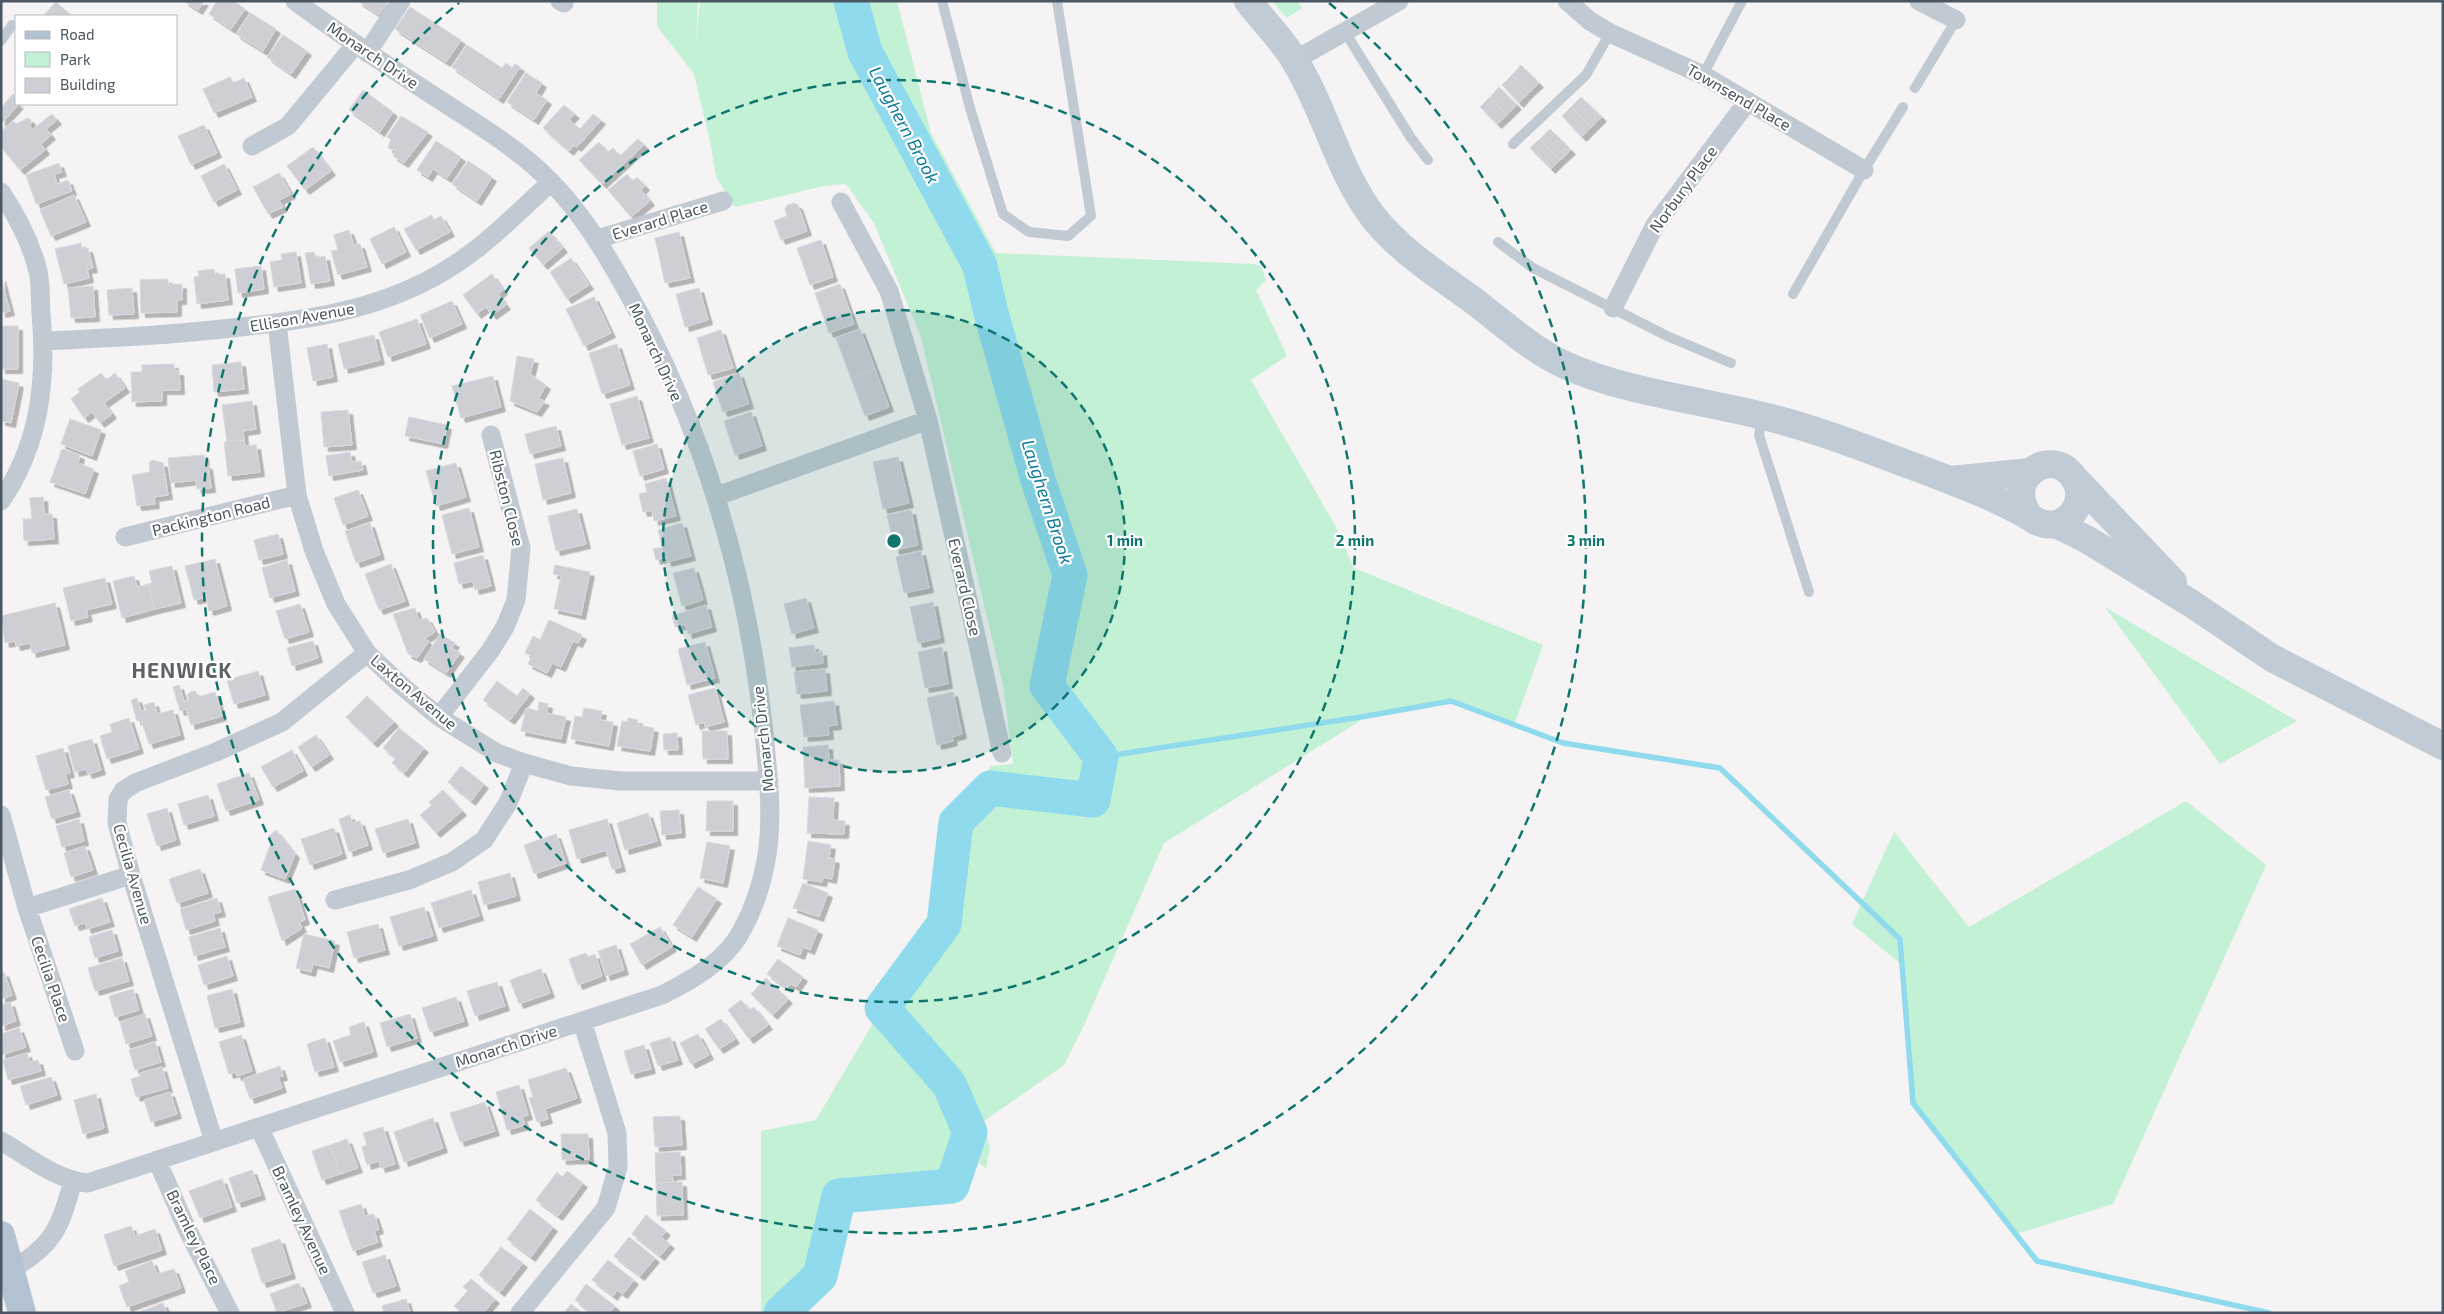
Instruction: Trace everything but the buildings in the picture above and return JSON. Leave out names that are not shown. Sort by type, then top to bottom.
[{"type":"main road","points":[[1248,1],[1295,60],[1356,189],[1374,218],[1403,247],[1521,337],[1564,364],[1609,381],[1762,415],[1818,432],[1949,480],[2029,516],[2037,522],[2056,524],[2088,540],[2192,604],[2272,658],[2443,746]]},
{"type":"main road","points":[[2029,516],[2020,498],[2020,489],[2030,472],[2039,466],[2058,465],[2066,469],[2124,528],[2192,604]]},
{"type":"main road","points":[[1949,480],[2030,472]]},
{"type":"main road","points":[[2056,524],[2065,520],[2077,506],[2079,490],[2077,481]]},
{"type":"main road","points":[[1,1235],[22,1313]]},
{"type":"street","name":"Monarch Drive","points":[[1,1141],[58,1175],[73,1181],[88,1183],[662,995],[688,982],[711,966],[741,933],[757,896],[767,856],[769,781],[760,698],[751,644],[717,496],[669,376],[644,321],[597,239],[551,182],[512,146],[361,49],[295,1]]},
{"type":"street","points":[[252,146],[288,126],[361,49],[401,1]]},
{"type":"street","points":[[1295,60],[1399,1]]},
{"type":"street","name":"Townsend Place","points":[[1567,1],[1590,21],[1610,33],[1703,75],[1864,170]]},
{"type":"street","points":[[1919,1],[1956,20]]},
{"type":"street","name":"Norbury Place","points":[[1613,308],[1654,225],[1748,101]]},
{"type":"street","name":"Ellison Avenue","points":[[44,341],[160,336],[277,323],[328,316],[406,292],[436,276],[491,239],[551,182]]},
{"type":"street","points":[[1,192],[28,241],[38,272],[44,341],[40,410],[14,482],[1,501]]},
{"type":"street","name":"Everard Place","points":[[597,239],[723,201]]},
{"type":"street","name":"Everard Close","points":[[841,202],[889,291],[928,420],[1002,753]]},
{"type":"street","name":"Laxton Avenue","points":[[277,323],[297,495],[314,551],[336,604],[367,653],[439,717],[497,753],[524,763],[571,776],[620,782],[769,781]]},
{"type":"street","points":[[717,496],[928,420]]},
{"type":"street","name":"Ribston Close","points":[[439,717],[490,651],[504,628],[516,600],[522,548],[491,435]]},
{"type":"street","name":"Packington Road","points":[[125,537],[297,495]]},
{"type":"street","name":"Cecilia Avenue","points":[[214,1142],[131,875],[116,812],[118,799],[122,791],[135,783],[216,752],[282,722],[367,653]]},
{"type":"street","points":[[335,900],[410,880],[452,862],[484,840],[508,803],[524,763]]},
{"type":"street","name":"Cecilia Place","points":[[1,815],[27,908],[75,1051]]},
{"type":"street","points":[[27,908],[131,875]]},
{"type":"street","points":[[520,1313],[606,1208],[615,1182],[619,1148],[617,1133],[582,1021]]},
{"type":"street","name":"Bramley Avenue","points":[[260,1127],[345,1313]]},
{"type":"street","name":"Bramley Place","points":[[158,1160],[186,1227],[230,1313]]},
{"type":"street","points":[[10,1270],[31,1257],[50,1241],[64,1214],[73,1181]]},
{"type":"lane","points":[[942,1],[970,108],[1003,214],[1030,232],[1068,236],[1091,216],[1057,1]]},
{"type":"lane","points":[[1703,75],[1742,1]]},
{"type":"lane","points":[[1915,88],[1956,20]]},
{"type":"lane","points":[[1,41],[12,24]]},
{"type":"lane","points":[[1345,32],[1411,138],[1428,160]]},
{"type":"lane","points":[[1513,144],[1586,75],[1610,33]]},
{"type":"lane","points":[[1794,294],[1864,170],[1903,107]]},
{"type":"lane","points":[[1498,242],[1532,268],[1667,336],[1730,363]]},
{"type":"lane","points":[[1762,415],[1759,435],[1809,592]]},
{"type":"green space","points":[[657,1],[698,1],[696,41],[700,1],[897,1],[931,133],[996,253],[1254,264],[1261,266],[1266,280],[1256,290],[1287,356],[1251,380],[1335,525],[1354,568],[1543,645],[1514,725],[1451,701],[1368,716],[1164,843],[1084,1025],[1064,1065],[983,1122],[990,1147],[986,1169],[974,1158],[952,1186],[839,1196],[820,1276],[781,1313],[761,1313],[761,1131],[816,1120],[882,1008],[944,924],[956,822],[991,766],[1013,764],[1003,685],[921,337],[874,223],[846,184],[824,186],[735,207],[716,177],[711,146],[694,74],[657,26]],"holes":[[[1321,724],[1150,753],[1110,756]]]},
{"type":"green space","points":[[1272,1],[1297,1],[1302,8],[1287,18]]},
{"type":"green space","points":[[2105,607],[2297,721],[2220,764]]},
{"type":"green space","points":[[2186,801],[2266,865],[2113,1204],[2016,1234],[1913,1103],[1902,965],[1852,924],[1894,832],[1969,927]]},
{"type":"waterway","name":"Laughern Brook","points":[[781,1313],[820,1276],[839,1196],[952,1186],[970,1132],[949,1084],[882,1008],[944,924],[956,822],[990,788],[1093,800],[1101,757],[1047,686],[1070,575],[1038,480],[991,313],[980,266],[865,52],[851,1]]},
{"type":"waterway","points":[[1101,757],[1367,716],[1451,701],[1563,743],[1720,768],[1900,939],[1913,1103],[2037,1261],[2269,1313]]},
{"type":"district","name":"HENWICK","points":[[182,671]]}]
